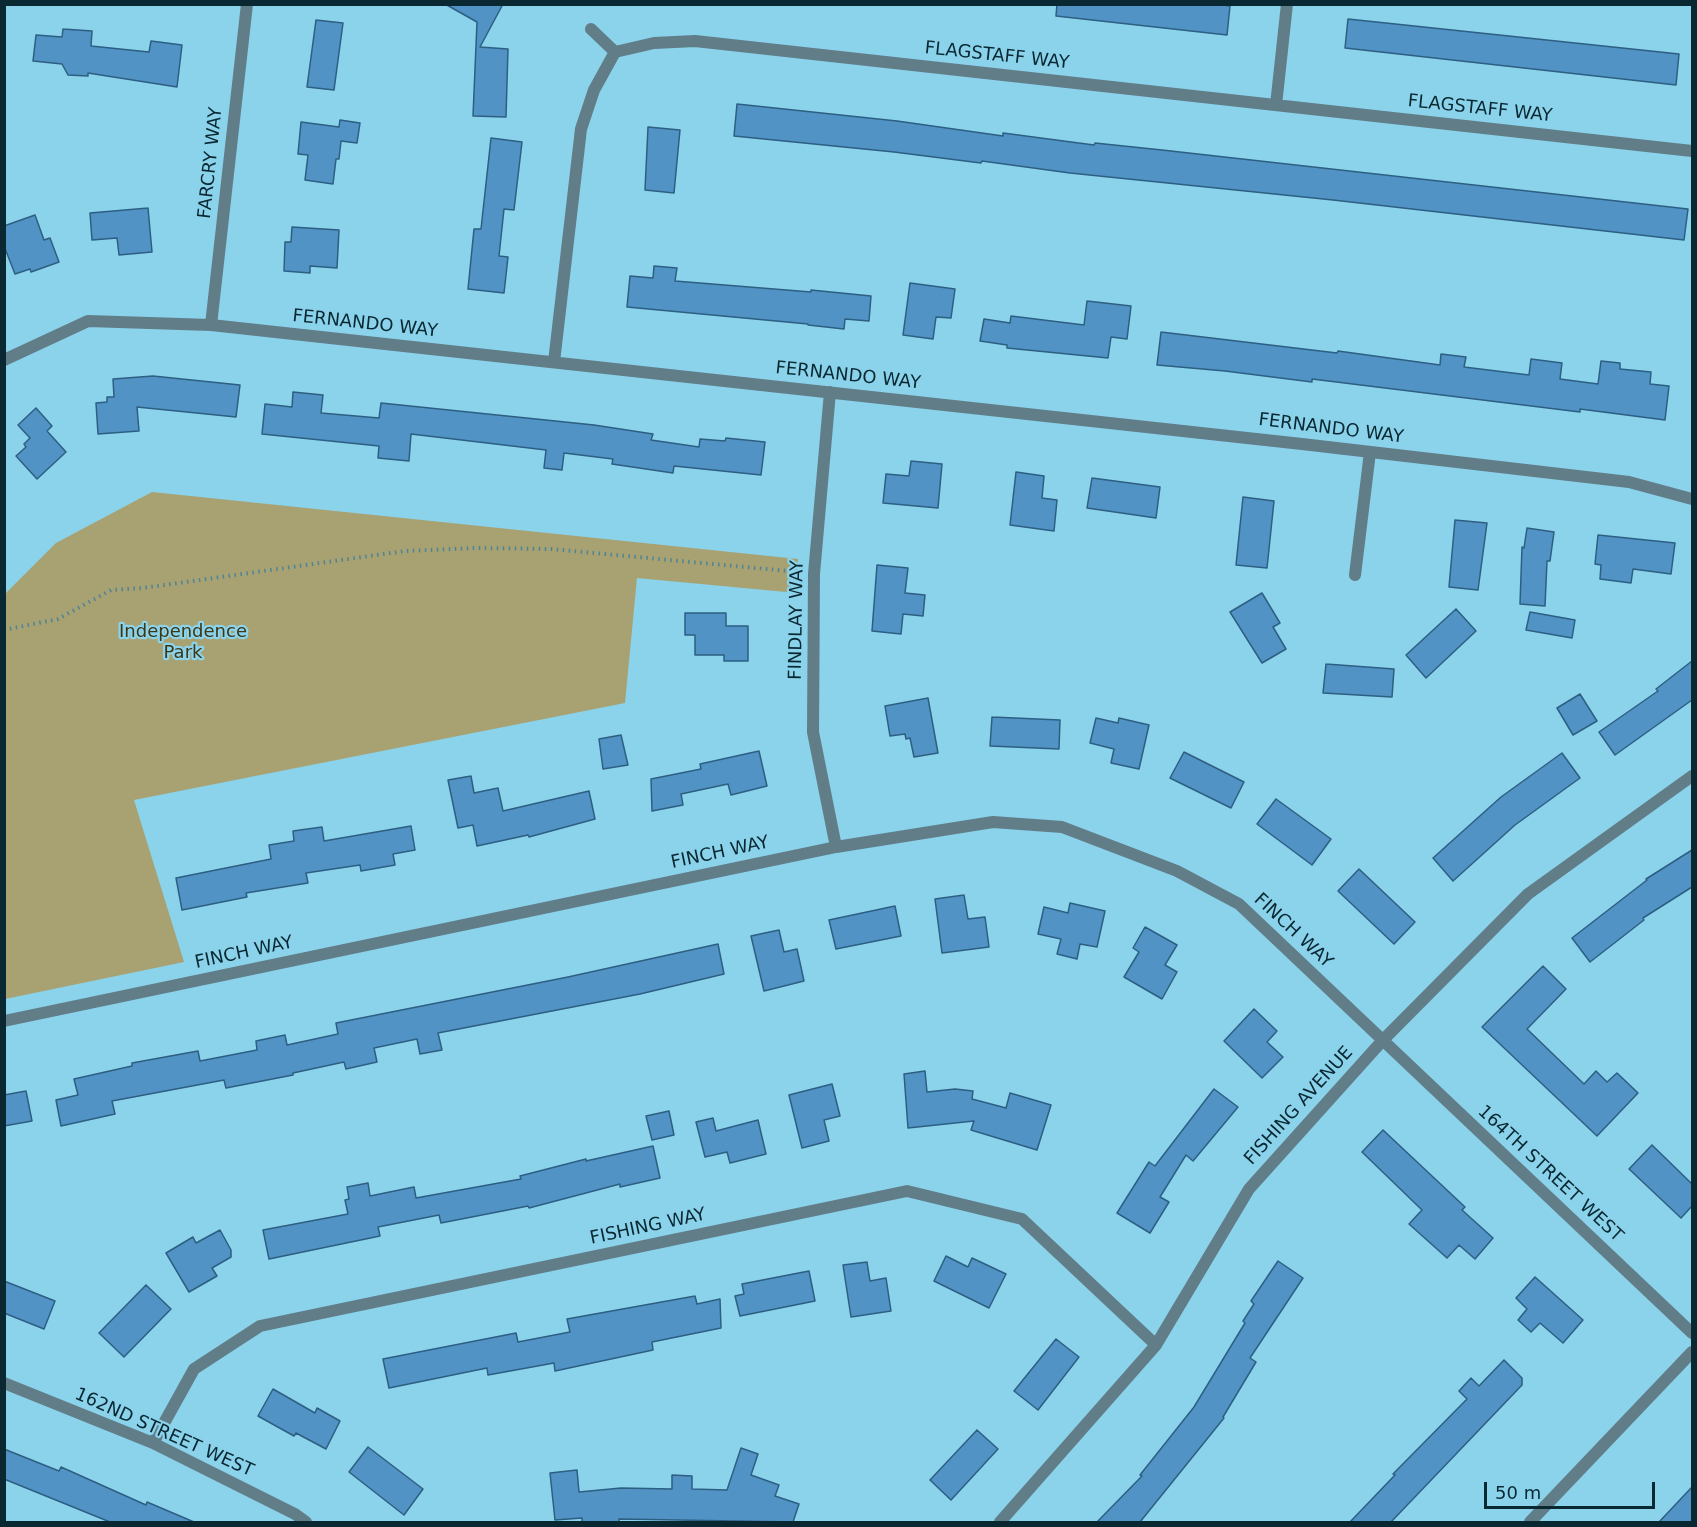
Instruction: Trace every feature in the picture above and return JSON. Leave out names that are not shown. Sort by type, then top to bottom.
[{"type":"street","name":"FARCRY WAY","points":[[211,325],[247,4]]},
{"type":"street","points":[[1276,105],[1287,4]]},
{"type":"street","points":[[554,362],[581,129],[594,90],[615,52],[591,29]]},
{"type":"street","name":"FLAGSTAFF WAY","points":[[615,52],[654,43],[695,41],[1692,151]]},
{"type":"street","name":"FERNANDO WAY","points":[[4,360],[88,321],[211,325],[1629,482],[1692,499]]},
{"type":"street","name":"FINDLAY WAY","points":[[830,392],[814,574],[813,732],[836,847]]},
{"type":"street","points":[[1355,575],[1370,452]]},
{"type":"street","name":"FISHING AVENUE","points":[[1000,1522],[1156,1345],[1249,1189],[1383,1040],[1528,894],[1692,776]]},
{"type":"street","name":"FINCH WAY","points":[[4,1021],[836,847],[993,822],[1062,827],[1177,871],[1239,904],[1383,1040]]},
{"type":"street","name":"164TH STREET WEST","points":[[1383,1040],[1692,1333]]},
{"type":"street","name":"FISHING WAY","points":[[153,1443],[194,1369],[260,1326],[907,1191],[1022,1219],[1156,1345]]},
{"type":"street","points":[[1530,1522],[1692,1352]]},
{"type":"street","name":"162ND STREET WEST","points":[[4,1383],[153,1443],[296,1514],[306,1522]]},
{"type":"path","points":[[4,630],[58,619],[111,590],[143,588],[405,551],[476,548],[551,549],[814,574]]},
{"type":"green space","name":"Independence Park","points":[[152,492],[798,559],[797,593],[637,578],[625,703],[134,800],[184,962],[5,999],[5,594],[56,543]]},
{"type":"building","points":[[445,4],[503,4],[480,47],[508,49],[506,117],[473,116],[477,22]]},
{"type":"building","points":[[1057,4],[1215,4],[1230,6],[1227,35],[1056,16]]},
{"type":"building","points":[[1348,19],[1679,54],[1676,85],[1345,48]]},
{"type":"building","points":[[316,20],[343,23],[334,90],[307,87]]},
{"type":"building","points":[[63,29],[92,31],[91,46],[149,52],[151,41],[182,45],[177,87],[88,73],[88,76],[68,75],[62,64],[33,61],[36,35],[62,37]]},
{"type":"building","points":[[737,104],[897,121],[1003,136],[1003,133],[1094,145],[1095,143],[1162,150],[1688,209],[1684,240],[1070,173],[982,161],[981,163],[734,136]]},
{"type":"building","points":[[340,120],[360,123],[357,143],[341,141],[333,184],[305,180],[308,155],[298,154],[301,122],[339,127]]},
{"type":"building","points":[[648,127],[680,130],[674,193],[645,190]]},
{"type":"building","points":[[491,138],[522,142],[514,210],[504,209],[499,256],[508,257],[504,293],[468,289],[474,229],[481,229]]},
{"type":"building","points":[[148,208],[152,252],[119,255],[117,238],[92,240],[90,213]]},
{"type":"building","points":[[35,215],[44,240],[50,238],[59,262],[31,272],[30,269],[15,274],[4,246],[4,226]]},
{"type":"building","points":[[292,227],[339,230],[337,268],[310,266],[310,273],[284,271],[285,242],[291,242]]},
{"type":"building","points":[[654,266],[677,268],[675,281],[871,296],[869,321],[845,319],[844,329],[627,307],[630,276],[653,278]]},
{"type":"building","points":[[910,283],[955,289],[951,318],[936,317],[933,339],[903,335]]},
{"type":"building","points":[[1087,301],[1131,306],[1127,339],[1111,337],[1108,358],[1007,348],[1007,345],[980,341],[984,319],[1010,323],[1011,316],[1084,325]]},
{"type":"building","points":[[1161,332],[1337,353],[1338,351],[1440,365],[1441,354],[1466,357],[1464,367],[1529,375],[1531,359],[1562,363],[1560,379],[1598,384],[1601,361],[1620,363],[1620,369],[1651,372],[1650,384],[1669,386],[1665,420],[1580,409],[1580,412],[1312,379],[1312,382],[1157,365]]},
{"type":"building","points":[[153,376],[240,385],[236,417],[137,407],[139,431],[98,434],[96,403],[107,402],[107,397],[114,397],[113,379]]},
{"type":"building","points":[[293,392],[323,395],[321,413],[379,418],[381,403],[594,425],[653,434],[651,440],[699,447],[700,439],[725,441],[726,438],[765,442],[761,475],[674,466],[673,473],[612,464],[613,459],[564,453],[562,470],[544,468],[546,450],[411,434],[409,461],[378,458],[379,446],[262,434],[265,404],[292,407]]},
{"type":"building","points":[[36,408],[52,426],[47,431],[66,452],[37,479],[16,456],[26,447],[24,444],[30,438],[18,425]]},
{"type":"building","points":[[911,461],[942,464],[938,508],[883,503],[886,474],[909,476]]},
{"type":"building","points":[[1016,472],[1044,476],[1042,498],[1057,500],[1054,531],[1010,525]]},
{"type":"building","points":[[1092,478],[1160,487],[1156,518],[1087,508]]},
{"type":"building","points":[[1243,497],[1274,501],[1267,568],[1236,565]]},
{"type":"building","points":[[1455,520],[1487,523],[1478,590],[1449,587]]},
{"type":"building","points":[[1527,528],[1554,532],[1550,561],[1547,561],[1545,606],[1520,604],[1522,547],[1524,548]]},
{"type":"building","points":[[1598,535],[1675,543],[1671,574],[1633,569],[1631,583],[1600,579],[1601,565],[1595,564]]},
{"type":"building","points":[[877,565],[908,568],[905,593],[925,595],[923,616],[903,614],[901,634],[872,631]]},
{"type":"building","points":[[1262,593],[1280,623],[1273,627],[1286,649],[1262,663],[1230,612]]},
{"type":"building","points":[[1456,609],[1476,631],[1426,678],[1406,655]]},
{"type":"building","points":[[1530,612],[1575,620],[1572,638],[1526,630]]},
{"type":"building","points":[[685,613],[726,613],[726,626],[748,626],[748,661],[724,661],[724,655],[695,655],[695,635],[685,635]]},
{"type":"building","points":[[1692,661],[1692,700],[1615,755],[1599,732],[1658,691],[1656,689]]},
{"type":"building","points":[[1326,664],[1394,669],[1392,697],[1323,693]]},
{"type":"building","points":[[1580,694],[1597,721],[1573,735],[1557,708]]},
{"type":"building","points":[[928,698],[938,753],[914,757],[910,738],[906,739],[905,734],[890,736],[885,706]]},
{"type":"building","points":[[992,717],[1060,720],[1059,749],[990,746]]},
{"type":"building","points":[[1096,718],[1118,723],[1119,718],[1149,725],[1139,769],[1111,763],[1114,749],[1090,743]]},
{"type":"building","points":[[621,735],[628,765],[603,769],[599,739]]},
{"type":"building","points":[[759,751],[767,786],[731,795],[728,784],[681,794],[683,805],[652,811],[651,779],[701,769],[700,764]]},
{"type":"building","points":[[1184,752],[1244,782],[1231,808],[1170,778]]},
{"type":"building","points":[[1562,753],[1580,778],[1515,825],[1453,881],[1433,858],[1501,797]]},
{"type":"building","points":[[471,776],[474,793],[498,788],[503,811],[589,791],[595,819],[529,837],[528,835],[477,846],[473,825],[458,828],[448,780]]},
{"type":"building","points":[[1276,799],[1331,839],[1312,865],[1257,824]]},
{"type":"building","points":[[411,826],[415,850],[393,854],[395,865],[361,871],[360,865],[306,873],[308,883],[246,893],[247,897],[182,910],[176,878],[271,859],[269,845],[294,841],[293,831],[322,827],[324,841]]},
{"type":"building","points":[[1692,850],[1692,887],[1643,918],[1644,920],[1590,962],[1572,938],[1646,879]]},
{"type":"building","points":[[1359,869],[1415,922],[1394,944],[1338,891]]},
{"type":"building","points":[[964,895],[968,919],[985,917],[989,947],[942,953],[935,899]]},
{"type":"building","points":[[1070,903],[1105,911],[1097,947],[1080,944],[1077,959],[1057,954],[1061,939],[1038,934],[1044,907],[1068,913]]},
{"type":"building","points":[[895,906],[901,936],[836,949],[829,920]]},
{"type":"building","points":[[1145,927],[1177,945],[1165,965],[1177,972],[1162,999],[1124,977],[1139,952],[1133,948]]},
{"type":"building","points":[[779,930],[784,952],[797,949],[804,981],[764,991],[751,936]]},
{"type":"building","points":[[718,944],[724,974],[640,994],[438,1033],[442,1050],[420,1054],[417,1039],[374,1048],[377,1062],[346,1069],[344,1062],[226,1088],[224,1080],[112,1101],[115,1114],[61,1126],[56,1100],[78,1095],[74,1079],[132,1066],[132,1063],[198,1051],[200,1061],[257,1050],[256,1041],[285,1035],[287,1045],[338,1034],[336,1023],[568,977]]},
{"type":"building","points":[[1543,966],[1566,989],[1527,1029],[1584,1084],[1596,1071],[1607,1082],[1617,1073],[1638,1093],[1597,1136],[1482,1027]]},
{"type":"building","points":[[1254,1009],[1277,1031],[1267,1042],[1283,1057],[1262,1078],[1224,1041]]},
{"type":"building","points":[[925,1071],[927,1092],[955,1089],[973,1091],[972,1099],[1006,1108],[1010,1093],[1051,1105],[1037,1150],[971,1130],[974,1121],[908,1128],[904,1074]]},
{"type":"building","points":[[832,1084],[840,1116],[824,1120],[829,1141],[802,1148],[789,1095]]},
{"type":"building","points":[[1214,1089],[1238,1107],[1193,1161],[1186,1155],[1160,1197],[1169,1202],[1150,1233],[1117,1213],[1149,1162],[1155,1166]]},
{"type":"building","points":[[26,1091],[32,1121],[4,1126],[4,1095]]},
{"type":"building","points":[[669,1111],[674,1135],[652,1140],[646,1116]]},
{"type":"building","points":[[713,1118],[716,1131],[758,1120],[766,1154],[730,1163],[727,1152],[705,1157],[696,1122]]},
{"type":"building","points":[[1383,1130],[1465,1207],[1462,1210],[1493,1238],[1475,1259],[1459,1245],[1447,1258],[1409,1224],[1422,1210],[1362,1152]]},
{"type":"building","points":[[1652,1145],[1692,1184],[1692,1206],[1681,1218],[1629,1169]]},
{"type":"building","points":[[653,1146],[660,1178],[620,1187],[620,1184],[529,1208],[528,1206],[441,1223],[439,1215],[378,1227],[380,1236],[269,1259],[263,1230],[348,1214],[345,1200],[349,1199],[347,1187],[368,1183],[370,1196],[414,1187],[416,1198],[521,1179],[520,1176],[586,1159],[586,1161]]},
{"type":"building","points":[[220,1230],[231,1250],[231,1257],[212,1268],[217,1276],[189,1292],[166,1253],[193,1237],[196,1243]]},
{"type":"building","points":[[946,1256],[968,1267],[972,1258],[1006,1274],[989,1308],[934,1281]]},
{"type":"building","points":[[1278,1261],[1303,1278],[1250,1358],[1256,1362],[1224,1418],[1140,1522],[1097,1522],[1142,1476],[1140,1475],[1194,1407],[1245,1323],[1243,1321],[1254,1304],[1251,1301]]},
{"type":"building","points":[[867,1262],[870,1281],[886,1278],[891,1311],[851,1317],[843,1265]]},
{"type":"building","points":[[809,1271],[815,1301],[740,1316],[735,1296],[744,1294],[742,1284]]},
{"type":"building","points":[[1535,1277],[1583,1320],[1563,1343],[1540,1323],[1531,1332],[1518,1320],[1527,1309],[1516,1298]]},
{"type":"building","points":[[4,1281],[55,1301],[44,1329],[4,1313]]},
{"type":"building","points":[[146,1285],[171,1309],[124,1357],[99,1333]]},
{"type":"building","points":[[695,1296],[697,1304],[720,1299],[721,1328],[652,1342],[653,1350],[555,1371],[554,1363],[488,1375],[487,1368],[389,1388],[383,1359],[516,1333],[518,1342],[570,1332],[567,1319]]},
{"type":"building","points":[[1056,1339],[1079,1357],[1038,1410],[1014,1391]]},
{"type":"building","points":[[1504,1360],[1522,1378],[1522,1385],[1391,1522],[1350,1522],[1395,1475],[1393,1474],[1467,1399],[1459,1391],[1471,1378],[1479,1386]]},
{"type":"building","points":[[273,1389],[315,1413],[317,1408],[340,1421],[326,1449],[296,1433],[294,1436],[258,1416]]},
{"type":"building","points":[[977,1430],[998,1449],[951,1500],[930,1480]]},
{"type":"building","points":[[368,1447],[423,1489],[404,1515],[349,1472]]},
{"type":"building","points":[[741,1448],[758,1454],[751,1475],[779,1485],[775,1496],[799,1504],[793,1522],[619,1519],[619,1522],[582,1522],[582,1518],[555,1520],[550,1473],[577,1470],[579,1492],[621,1488],[672,1489],[672,1475],[692,1476],[692,1489],[727,1490]]},
{"type":"building","points":[[4,1449],[59,1471],[61,1467],[146,1505],[147,1502],[194,1522],[110,1522],[4,1479]]},
{"type":"building","points":[[1692,1487],[1692,1522],[1659,1522]]}]
